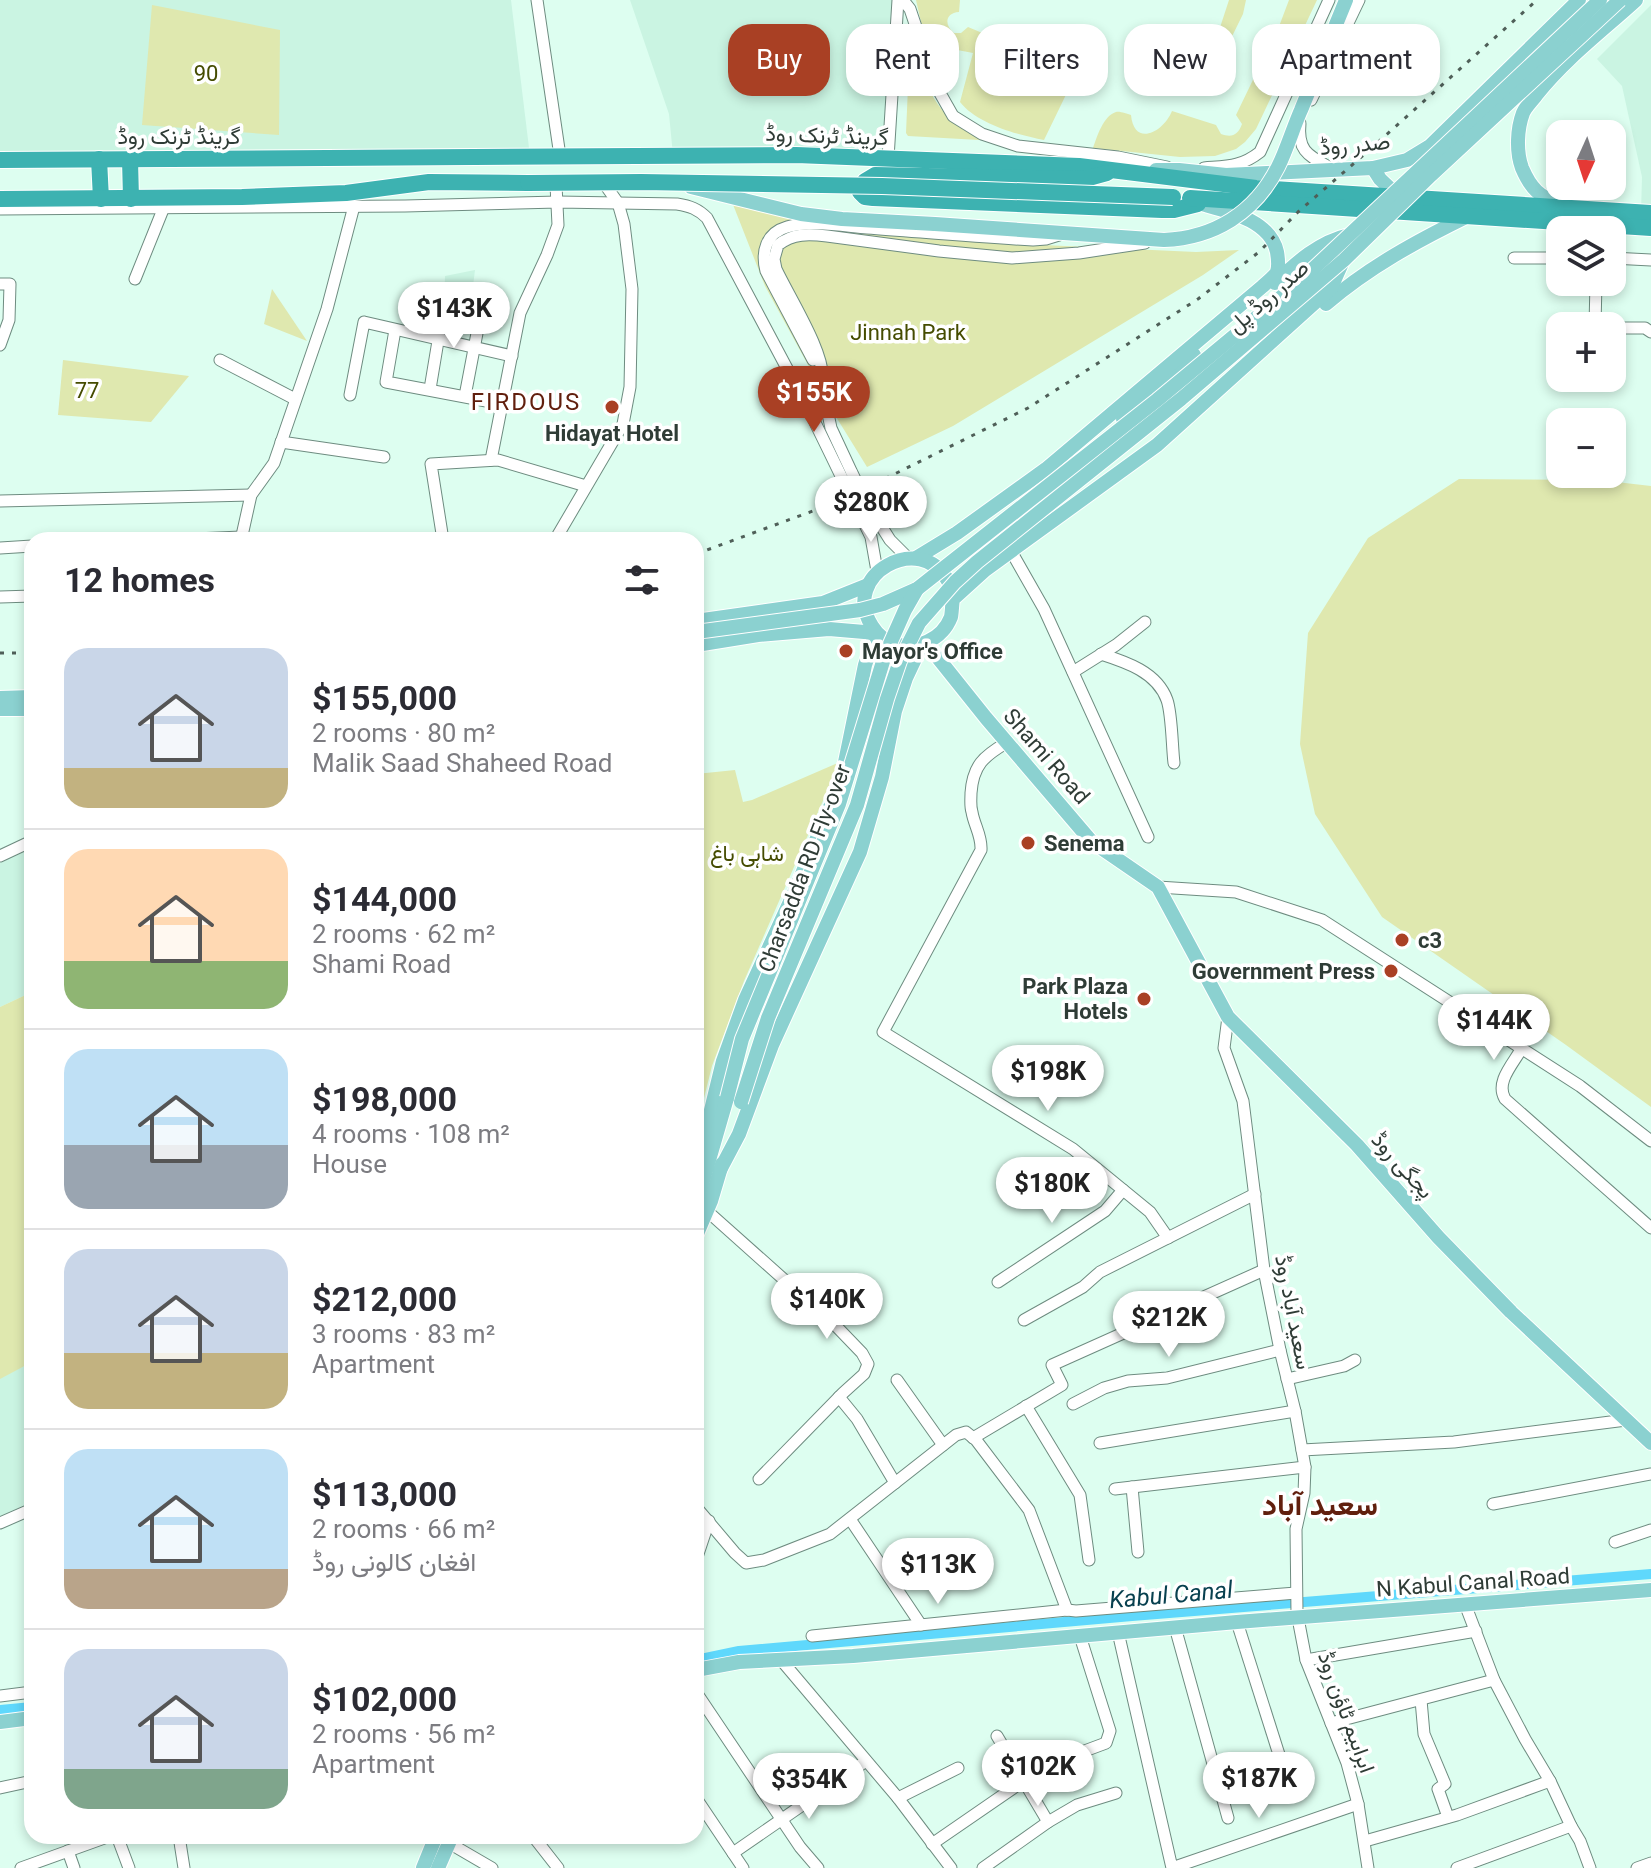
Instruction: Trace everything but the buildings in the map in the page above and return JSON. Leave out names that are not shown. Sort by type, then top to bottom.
[{"type":"highway","name":"گرینڈ ٹرنک روڈ","points":[[0,160],[99,162],[796,155],[1079,166],[1256,188],[1651,213]]},
{"type":"highway","points":[[131,161],[131,199]]},
{"type":"highway","points":[[99,162],[101,199]]},
{"type":"highway","points":[[1119,170],[1085,179],[875,175],[865,181],[860,192],[865,197],[873,198],[1162,210],[1174,210],[1186,199]]},
{"type":"highway","points":[[0,199],[346,193],[429,182],[882,186],[1186,199],[1546,223]]},
{"type":"highway","points":[[1626,228],[1651,228]]},
{"type":"main road","points":[[677,183],[801,214],[842,219],[1180,239],[1214,230],[1230,222],[1259,197],[1279,165],[1346,0]]},
{"type":"main road","name":"صدر روڈ","points":[[1119,170],[1179,170],[1226,175],[1373,168],[1407,160],[1430,146],[1579,0]]},
{"type":"main road","name":"صدر روڈ پل","points":[[917,589],[1157,400],[1297,284],[1600,0]]},
{"type":"main road","name":"صدر روڈ پل","points":[[931,608],[977,562],[1181,399],[1344,260],[1620,0]]},
{"type":"main road","points":[[1566,207],[1537,194],[1528,180],[1518,153],[1523,111],[1580,49],[1636,0]]},
{"type":"main road","points":[[1373,168],[1399,197]]},
{"type":"main road","points":[[912,558],[934,566],[941,573],[947,580],[953,599],[951,617],[941,633],[924,644],[906,646],[890,642],[876,633],[867,618],[864,601],[868,585],[877,571],[891,561],[912,558],[957,533],[1046,469],[1276,273],[1275,244],[1266,233],[1244,218],[1186,199]]},
{"type":"main road","points":[[1066,513],[1113,489],[1351,282],[1413,243],[1468,216]]},
{"type":"main road","points":[[1046,469],[1090,444],[1129,414],[1314,249],[1334,238],[1349,235]]},
{"type":"main road","points":[[953,599],[985,570],[1157,445],[1331,288],[1344,260]]},
{"type":"main road","points":[[1007,497],[1005,510],[1008,523],[1017,533],[1029,539]]},
{"type":"main road","points":[[704,620],[823,603],[868,585]]},
{"type":"main road","points":[[704,631],[860,610],[917,589]]},
{"type":"main road","name":"Charsadda RD Fly-over","points":[[734,1100],[742,1039],[834,817],[885,655],[917,589]]},
{"type":"main road","name":"Charsadda RD Fly-over","points":[[734,1100],[857,805],[900,661],[919,623],[931,608]]},
{"type":"main road","points":[[704,644],[829,629],[876,633]]},
{"type":"main road","points":[[704,1138],[713,1094],[745,1000],[794,893],[843,772],[865,665],[876,633]]},
{"type":"main road","points":[[713,1169],[739,1134],[772,1045],[860,852],[882,777],[895,711],[906,678],[924,644]]},
{"type":"main road","name":"Shami Road","points":[[924,644],[1091,841],[1158,887]]},
{"type":"main road","points":[[0,698],[24,697]]},
{"type":"main road","points":[[0,709],[24,709]]},
{"type":"main road","name":"پجگی روڈ","points":[[1158,887],[1228,1017],[1357,1145],[1438,1237],[1511,1312],[1651,1443]]},
{"type":"main road","points":[[704,1205],[734,1100]]},
{"type":"main road","points":[[704,1146],[713,1169]]},
{"type":"main road","name":"N Kabul Canal Road","points":[[704,1669],[739,1662],[1080,1636],[1297,1615],[1651,1590]]},
{"type":"main road","points":[[0,1722],[24,1719]]},
{"type":"main road","points":[[423,1868],[441,1844]]},
{"type":"main road","points":[[438,1868],[444,1844]]},
{"type":"street","points":[[537,0],[560,156]]},
{"type":"street","points":[[888,158],[900,0]]},
{"type":"street","points":[[900,0],[910,9],[936,86],[953,116],[982,134],[1018,146],[1118,157],[1179,170],[1237,165],[1249,161],[1260,152],[1329,0]]},
{"type":"street","points":[[1334,170],[1308,156],[1298,139],[1300,122],[1359,0]]},
{"type":"street","points":[[491,460],[520,313],[558,225],[556,185]]},
{"type":"street","points":[[560,532],[623,424],[630,387],[632,289],[624,224],[618,203],[606,186]]},
{"type":"street","points":[[0,209],[558,202],[677,204],[696,209],[707,218],[847,475],[871,537],[877,571]]},
{"type":"street","points":[[242,532],[251,495],[274,463],[327,309],[354,206]]},
{"type":"street","points":[[135,279],[164,207]]},
{"type":"street","points":[[847,475],[827,416],[823,367],[776,269],[774,259],[778,245],[790,237],[827,236],[964,254],[1031,258],[1094,251],[1188,234],[1212,224],[1227,211]]},
{"type":"street","points":[[822,381],[766,271],[763,260],[766,244],[778,231],[795,225],[828,225],[1033,240],[1062,234]]},
{"type":"street","points":[[1514,258],[1546,258]]},
{"type":"street","points":[[1626,259],[1651,260]]},
{"type":"street","points":[[0,284],[10,284],[9,320],[0,345]]},
{"type":"street","points":[[430,389],[444,305]]},
{"type":"street","points":[[465,396],[482,307]]},
{"type":"street","points":[[350,395],[364,322],[512,356]]},
{"type":"street","points":[[1626,328],[1651,332]]},
{"type":"street","points":[[395,330],[386,382],[502,404]]},
{"type":"street","points":[[220,360],[295,399]]},
{"type":"street","points":[[281,442],[384,457]]},
{"type":"street","points":[[442,532],[431,464],[498,460],[586,486]]},
{"type":"street","points":[[0,501],[251,495]]},
{"type":"street","points":[[860,503],[890,540],[912,558]]},
{"type":"street","points":[[0,548],[24,546]]},
{"type":"street","points":[[1011,551],[1044,609],[1148,837]]},
{"type":"street","points":[[0,597],[24,596]]},
{"type":"street","points":[[1073,672],[1145,622]]},
{"type":"street","points":[[1101,654],[1140,669],[1159,686],[1167,700],[1174,763]]},
{"type":"street","points":[[1006,743],[989,753],[972,777],[972,812],[982,842],[981,850],[883,1032],[1073,1149],[1150,1212],[1168,1238]]},
{"type":"street","points":[[0,856],[24,845]]},
{"type":"street","points":[[1158,887],[1236,892],[1322,920],[1580,1086],[1651,1141]]},
{"type":"street","name":"سعید آباد روڈ","points":[[1228,1017],[1224,1048],[1243,1101],[1264,1270],[1305,1467],[1304,1493],[1296,1529],[1297,1615]]},
{"type":"street","points":[[1522,1048],[1502,1082],[1505,1099],[1651,1228]]},
{"type":"street","points":[[998,1282],[1105,1211],[1123,1190]]},
{"type":"street","points":[[1024,1320],[1083,1287],[1100,1272],[1255,1194]]},
{"type":"street","points":[[704,1205],[836,1326],[862,1353],[868,1364],[864,1374],[759,1479]]},
{"type":"street","points":[[973,1438],[1062,1385],[1052,1365],[1264,1270]]},
{"type":"street","points":[[1073,1404],[1104,1388],[1128,1381],[1167,1378],[1280,1350]]},
{"type":"street","points":[[1287,1379],[1344,1366],[1355,1360]]},
{"type":"street","points":[[897,1380],[943,1445]]},
{"type":"street","points":[[839,1397],[857,1419],[895,1483]]},
{"type":"street","points":[[1026,1406],[1080,1495],[1089,1560]]},
{"type":"street","points":[[1100,1443],[1295,1411]]},
{"type":"street","points":[[1302,1450],[1454,1442],[1626,1420]]},
{"type":"street","points":[[704,1516],[735,1553],[746,1563],[751,1563],[830,1534],[943,1445],[966,1432],[1029,1510],[1067,1610]]},
{"type":"street","points":[[1115,1489],[1305,1467]]},
{"type":"street","points":[[1493,1504],[1651,1474]]},
{"type":"street","points":[[1132,1487],[1138,1552]]},
{"type":"street","points":[[0,1523],[24,1512]]},
{"type":"street","points":[[850,1519],[921,1625]]},
{"type":"street","points":[[704,1536],[709,1521]]},
{"type":"street","points":[[1615,1542],[1651,1530]]},
{"type":"street","points":[[812,1636],[1067,1610],[1296,1593]]},
{"type":"street","points":[[1465,1604],[1494,1680],[1550,1781],[1590,1868]]},
{"type":"street","name":"ابراہیم ٹاؤن روڈ","points":[[1297,1615],[1306,1660],[1347,1763],[1358,1804],[1368,1868]]},
{"type":"street","points":[[1237,1622],[1289,1786]]},
{"type":"street","points":[[1175,1627],[1228,1818]]},
{"type":"street","points":[[1306,1660],[1476,1631]]},
{"type":"street","points":[[1118,1632],[1172,1868],[1358,1804]]},
{"type":"street","points":[[932,1844],[1055,1762],[1106,1743],[1110,1731],[1080,1636]]},
{"type":"street","points":[[782,1661],[898,1798],[951,1868]]},
{"type":"street","points":[[1331,1723],[1494,1680]]},
{"type":"street","points":[[0,1696],[24,1693]]},
{"type":"street","points":[[1421,1700],[1424,1734],[1445,1784],[1438,1789],[1448,1817]]},
{"type":"street","points":[[704,1704],[800,1847],[818,1868]]},
{"type":"street","points":[[997,1736],[1048,1822]]},
{"type":"street","points":[[733,1853],[866,1761]]},
{"type":"street","points":[[898,1798],[958,1768]]},
{"type":"street","points":[[1365,1841],[1448,1817],[1550,1781]]},
{"type":"street","points":[[0,1788],[24,1783]]},
{"type":"street","points":[[983,1868],[1077,1805],[1116,1793]]},
{"type":"street","points":[[704,1810],[743,1868]]},
{"type":"street","points":[[1457,1868],[1571,1826]]},
{"type":"street","points":[[21,1868],[88,1844]]},
{"type":"street","points":[[120,1844],[129,1868]]},
{"type":"street","points":[[180,1844],[184,1868]]},
{"type":"street","points":[[455,1844],[492,1868]]},
{"type":"street","points":[[539,1844],[558,1868]]},
{"type":"street","points":[[68,1851],[74,1868]]},
{"type":"street","points":[[1637,1868],[1651,1863]]},
{"type":"shaded area","points":[[0,0],[511,0],[530,156],[0,160]]},
{"type":"shaded area","points":[[630,0],[894,0],[892,24],[846,24],[846,96],[887,96],[882,161],[673,155],[669,114]]},
{"type":"shaded area","points":[[1651,5],[1651,213],[1641,212],[1642,177],[1622,86],[1597,59]]},
{"type":"shaded area","points":[[475,270],[470,310],[444,305],[445,276]]},
{"type":"shaded area","points":[[24,852],[24,996],[0,1007],[0,863]]},
{"type":"shaded area","points":[[24,1366],[24,1505],[0,1517],[0,1378]]},
{"type":"green space","points":[[916,0],[960,0],[959,12],[949,17],[949,24],[921,24]]},
{"type":"green space","points":[[1229,0],[1246,0],[1236,28],[1236,24],[1221,24]]},
{"type":"green space","points":[[1289,0],[1317,0],[1306,24],[1280,24]]},
{"type":"green space","name":"90","points":[[152,5],[280,30],[279,135],[142,125]]},
{"type":"green space","points":[[968,27],[975,30],[975,96],[1065,96],[1044,140],[1010,132],[987,122],[960,102],[973,53],[959,50],[959,33]]},
{"type":"green space","points":[[1252,82],[1252,96],[1272,96],[1256,129],[1245,142],[1236,149],[1215,156],[1180,157],[1093,148],[1104,122],[1111,114],[1118,112],[1131,115],[1133,125],[1143,134],[1156,130],[1172,111],[1216,125],[1221,134],[1228,136],[1236,133],[1242,124],[1236,115]]},
{"type":"green space","points":[[908,96],[933,96],[953,121],[981,138],[908,136]]},
{"type":"green space","name":"Jinnah Park","points":[[732,202],[999,243],[1196,252],[1239,250],[1203,275],[953,426],[867,467],[765,286]]},
{"type":"green space","points":[[272,289],[307,341],[264,324]]},
{"type":"green space","name":"77","points":[[63,360],[189,376],[151,422],[58,415]]},
{"type":"green space","points":[[1459,479],[1546,480],[1546,488],[1626,488],[1626,483],[1651,486],[1651,1107],[1382,917],[1315,814],[1300,744],[1308,633],[1368,538]]},
{"type":"green space","name":"شاہی باغ","points":[[840,762],[744,981],[712,1066],[704,1098],[704,773],[735,770],[743,802]]},
{"type":"green space","points":[[24,996],[24,1366],[0,1379],[0,1007]]},
{"type":"waterway","name":"Kabul Canal","points":[[704,1658],[739,1651],[1132,1616],[1651,1574]]},
{"type":"waterway","name":"Kabul Canal","points":[[0,1710],[24,1708]]},
{"type":"railway","points":[[704,551],[840,501],[1028,408],[1198,299],[1259,252],[1298,212],[1537,0]]},
{"type":"railway","points":[[0,653],[24,653]]},
{"type":"place","name":"Hidayat Hotel","points":[[612,407]]},
{"type":"place","name":"Mayor's Office","points":[[846,651]]},
{"type":"place","name":"Senema","points":[[1028,843]]},
{"type":"place","name":"c3","points":[[1402,940]]},
{"type":"place","name":"Government Press","points":[[1391,971]]},
{"type":"place","name":"Park Plaza Hotels","points":[[1144,999]]},
{"type":"district","name":"FIRDOUS","points":[[526,402]]},
{"type":"district","name":"سعید آباد","points":[[1320,1505]]}]
